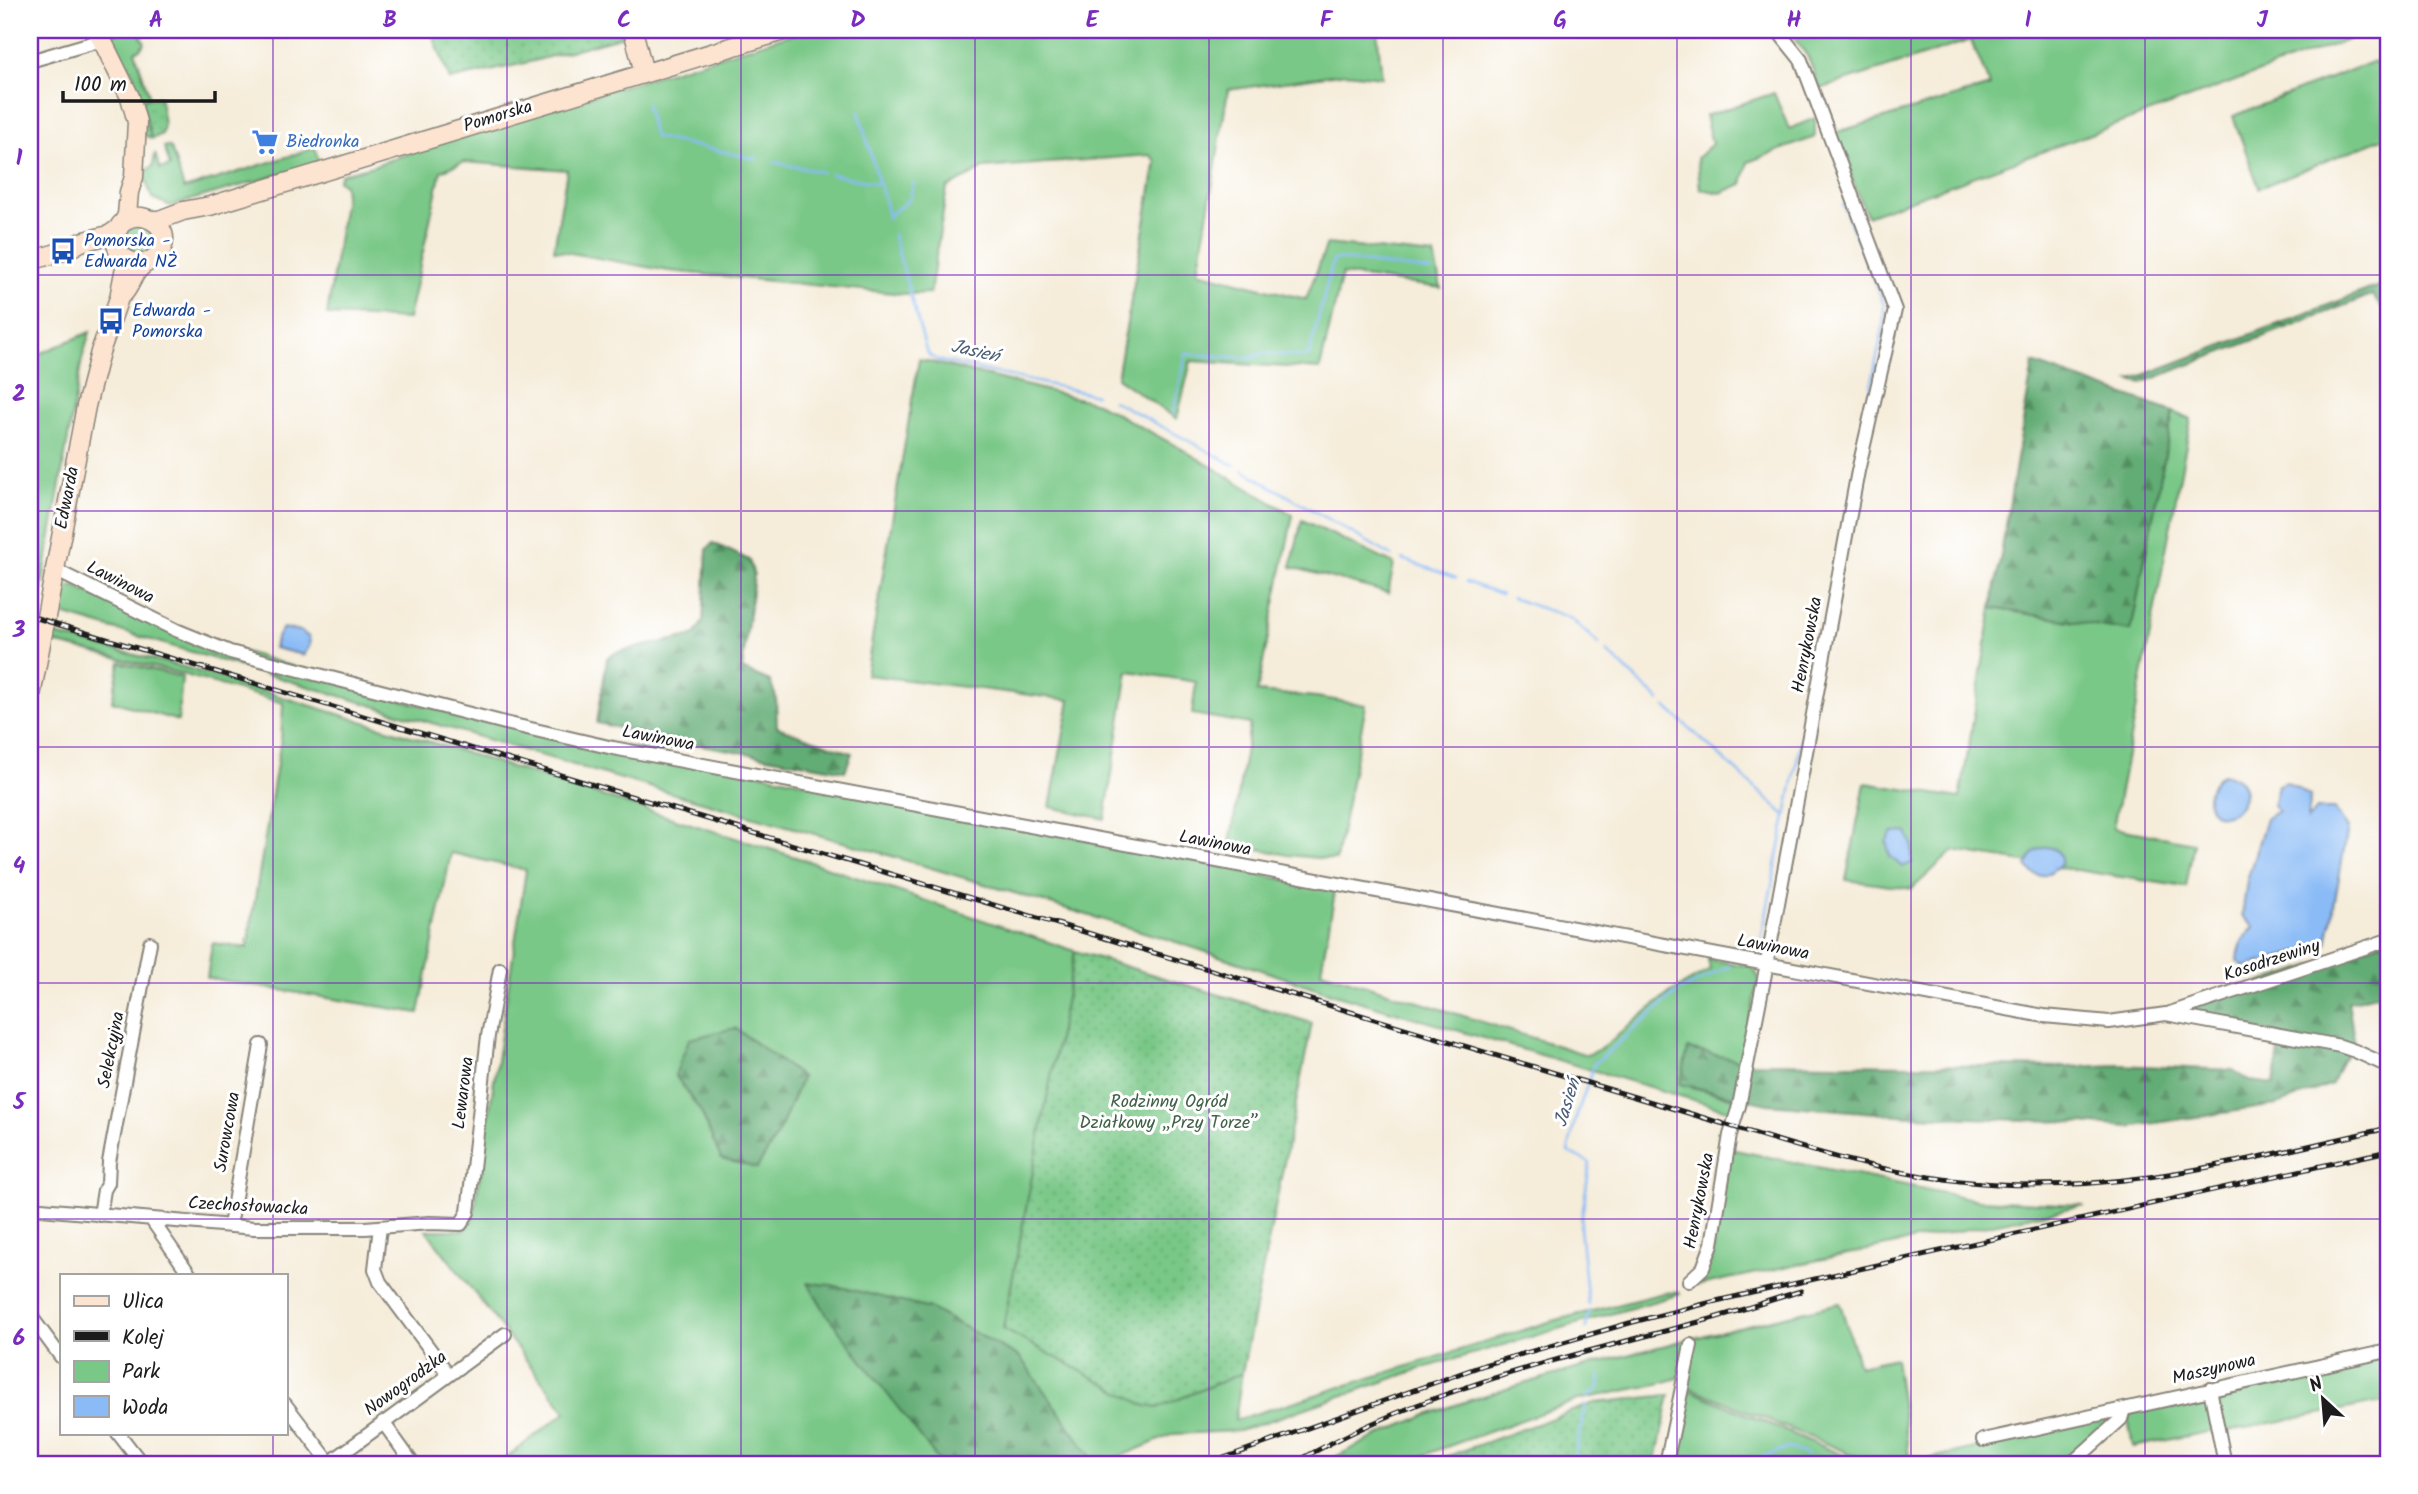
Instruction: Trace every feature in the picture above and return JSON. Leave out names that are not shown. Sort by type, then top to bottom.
[{"type":"street","points":[[633,30],[644,73]]},
{"type":"street","name":"Pomorska","points":[[150,218],[159,220],[183,211],[210,206],[788,30]]},
{"type":"street","name":"Henrykowska","points":[[1689,1281],[1703,1268],[1712,1244],[1730,1135],[1766,965],[1858,471],[1895,310],[1801,60],[1777,30]]},
{"type":"street","points":[[30,61],[99,35],[126,88],[136,114],[138,130],[128,215],[116,238],[121,255]]},
{"type":"street","points":[[30,261],[67,250],[104,248],[113,249],[132,262],[148,262],[160,252],[163,242],[160,227],[141,209],[134,177]]},
{"type":"street","name":"Pomorska","points":[[163,242],[174,227],[210,206]]},
{"type":"street","points":[[67,250],[80,242],[109,235],[136,216],[150,218]]},
{"type":"street","name":"Edwarda","points":[[30,701],[35,643],[55,570],[86,406],[100,352],[120,298],[125,267],[121,255]]},
{"type":"street","name":"Edwarda","points":[[120,298],[140,268],[148,262]]},
{"type":"street","name":"Lawinowa","points":[[55,570],[176,630],[230,652],[590,744],[2044,1016],[2109,1022],[2166,1014],[2340,1046],[2388,1066]]},
{"type":"street","name":"Kosodrzewiny","points":[[2166,1014],[2388,940]]},
{"type":"street","name":"Selekcyjna","points":[[100,1215],[150,943]]},
{"type":"street","name":"Lewarowa","points":[[464,1222],[468,1212],[488,1036],[500,969]]},
{"type":"street","name":"Surowcowa","points":[[230,1226],[261,1045]]},
{"type":"street","name":"Czechosłowacka","points":[[30,1208],[254,1228],[380,1227],[464,1222]]},
{"type":"street","points":[[151,1219],[189,1274]]},
{"type":"street","points":[[380,1227],[375,1269],[380,1282],[449,1375]]},
{"type":"street","points":[[30,1315],[60,1356]]},
{"type":"street","name":"Nowogrodzka","points":[[329,1464],[505,1334]]},
{"type":"street","points":[[1666,1464],[1691,1345]]},
{"type":"street","name":"Maszynowa","points":[[1983,1440],[2388,1350]]},
{"type":"street","points":[[2210,1389],[2225,1464]]},
{"type":"street","points":[[287,1407],[329,1464]]},
{"type":"street","points":[[2071,1464],[2121,1419],[2124,1409]]},
{"type":"street","points":[[383,1422],[413,1464]]},
{"type":"street","points":[[119,1434],[142,1464]]},
{"type":"green space","points":[[126,30],[152,30],[141,37],[145,43],[135,51],[150,98],[141,100],[151,137],[162,134],[152,139],[144,135],[105,36]]},
{"type":"green space","points":[[431,30],[621,30],[623,36],[534,61],[450,80]]},
{"type":"green space","points":[[805,30],[1377,30],[1382,77],[1346,73],[1228,90],[1198,272],[1306,299],[1327,244],[1434,255],[1441,288],[1342,274],[1320,369],[1191,361],[1177,419],[1117,378],[1156,161],[1150,155],[984,168],[947,188],[930,293],[903,294],[669,271],[554,250],[567,170],[463,162],[441,171],[408,319],[327,315],[345,196],[344,185],[338,180],[341,174]]},
{"type":"green space","points":[[1788,30],[2348,30],[2355,37],[1867,216],[1834,133],[1990,86],[1971,40],[1820,89],[1808,57]]},
{"type":"green space","points":[[2374,61],[2388,78],[2388,136],[2259,188],[2233,116]]},
{"type":"green space","points":[[1774,93],[1789,129],[1815,118],[1815,137],[1748,162],[1742,184],[1721,193],[1700,189],[1697,158],[1712,144],[1705,116]]},
{"type":"green space","points":[[160,97],[164,125],[162,134],[154,138],[151,137],[141,99]]},
{"type":"green space","points":[[164,147],[171,148],[184,189],[315,148],[319,163],[170,206],[152,198],[143,173],[153,166],[155,153],[160,169],[170,166]]},
{"type":"green space","points":[[140,225],[151,229],[155,240],[151,251],[140,255],[129,251],[125,240],[129,229]]},
{"type":"green space","points":[[2381,285],[2388,294],[2388,314],[2372,295],[2142,383],[2130,380]]},
{"type":"green space","points":[[90,332],[82,359],[37,615],[30,613],[30,358]]},
{"type":"green space","points":[[919,359],[1097,403],[1182,449],[1293,515],[1257,692],[1366,705],[1336,860],[1288,855],[1230,843],[1250,724],[1192,714],[1196,682],[1128,671],[1105,819],[1050,807],[1070,700],[866,675]]},
{"type":"green space","points":[[2033,363],[2173,412],[2131,631],[1992,608]]},
{"type":"green space","points":[[2173,412],[2191,419],[2113,828],[2194,843],[2186,887],[1953,851],[1912,889],[1846,880],[1865,783],[1960,798],[1992,608],[2131,631]]},
{"type":"green space","points":[[1302,520],[1394,564],[1388,593],[1291,567]]},
{"type":"green space","points":[[713,543],[749,560],[754,575],[742,669],[770,681],[776,697],[777,727],[852,753],[845,771],[667,739],[597,723],[607,658],[617,652],[695,635],[703,621],[707,549]]},
{"type":"green space","points":[[74,586],[153,624],[412,703],[1332,889],[1334,898],[1321,971],[1587,1055],[1602,1048],[1671,992],[1710,970],[1708,959],[1749,966],[1759,978],[1741,1062],[1688,1049],[1680,1084],[1737,1099],[1734,1112],[1334,994],[1170,940],[878,852],[56,612],[60,590]]},
{"type":"green space","points":[[52,634],[187,668],[460,751],[805,860],[1075,951],[1003,1329],[1157,1408],[1242,1373],[1235,1420],[1552,1321],[1664,1293],[1680,1294],[1420,1369],[1239,1431],[1174,1434],[1102,1464],[498,1464],[566,1412],[426,1230],[464,1230],[473,1219],[526,870],[451,853],[419,1013],[207,978],[212,943],[247,948],[281,739],[283,703],[182,674],[50,642]]},
{"type":"green space","points":[[120,662],[182,677],[178,721],[112,701]]},
{"type":"green space","points":[[2388,940],[2388,992],[2348,1002],[2355,1044],[2341,1062],[2332,1084],[2277,1105],[2129,1127],[2056,1121],[1911,1116],[1767,1104],[1680,1084],[1688,1049],[1752,1063],[2068,1067],[2118,1065],[2233,1070],[2250,1081],[2274,1084],[2281,1034],[2166,1014]]},
{"type":"green space","name":"Rodzinny Ogród Działkowy „Przy Torze”","points":[[1075,951],[1312,1023],[1242,1373],[1157,1408],[1146,1406],[1003,1329]]},
{"type":"green space","points":[[735,1028],[802,1077],[778,1134],[757,1168],[721,1159],[701,1112],[675,1075],[689,1039]]},
{"type":"green space","points":[[1730,1149],[1978,1200],[2084,1205],[1699,1285],[1711,1260]]},
{"type":"green space","points":[[808,1283],[832,1285],[931,1309],[1020,1357],[1094,1461],[1085,1464],[941,1464],[827,1315]]},
{"type":"green space","points":[[1840,1303],[1859,1366],[1895,1358],[1909,1456],[1893,1464],[1875,1464],[1681,1384],[1683,1374],[1658,1384],[1578,1400],[1432,1452],[1408,1464],[1324,1464],[1383,1433],[1476,1398],[1639,1352]]},
{"type":"green space","points":[[2388,1357],[2388,1401],[2224,1432],[2219,1401],[2226,1393]]},
{"type":"green space","points":[[1688,1391],[1863,1464],[1672,1464],[1684,1394]]},
{"type":"green space","points":[[1670,1395],[1655,1464],[1426,1464],[1594,1403]]},
{"type":"green space","points":[[2203,1396],[2208,1403],[2213,1431],[2133,1447],[2128,1419],[2133,1412]]},
{"type":"green space","points":[[2108,1417],[2111,1423],[2066,1464],[1906,1464]]},
{"type":"water","points":[[283,628],[300,631],[309,637],[310,645],[304,655],[274,648]]},
{"type":"water","points":[[2223,774],[2236,778],[2243,786],[2244,794],[2242,803],[2228,815],[2213,811],[2208,801],[2209,790]]},
{"type":"water","points":[[2287,782],[2310,796],[2308,819],[2317,809],[2334,809],[2348,828],[2327,944],[2244,967],[2237,961],[2242,941],[2254,927],[2242,916],[2247,881],[2266,818],[2278,811],[2273,806],[2278,785]]},
{"type":"water","points":[[1907,832],[1912,844],[1912,863],[1902,867],[1890,856],[1886,842],[1892,833]]},
{"type":"water","points":[[2047,847],[2058,852],[2061,864],[2048,874],[2035,875],[2027,867],[2030,859],[2036,851]]},
{"type":"waterway","name":"Jasień","points":[[646,104],[654,137],[757,159]]},
{"type":"waterway","points":[[859,112],[879,183]]},
{"type":"waterway","name":"Jasień","points":[[774,162],[822,172]]},
{"type":"waterway","name":"Jasień","points":[[831,174],[880,184],[889,219]]},
{"type":"waterway","points":[[889,215],[909,200],[914,183]]},
{"type":"waterway","points":[[1843,204],[1884,305],[1883,328],[1868,401]]},
{"type":"waterway","name":"Jasień","points":[[893,234],[930,356],[937,360],[1096,395]]},
{"type":"waterway","points":[[1173,413],[1186,354],[1251,358],[1262,353],[1306,357],[1333,261],[1338,259],[1431,271]]},
{"type":"waterway","name":"Jasień","points":[[1112,400],[1234,465]]},
{"type":"waterway","name":"Jasień","points":[[1243,470],[1392,556]]},
{"type":"waterway","name":"Jasień","points":[[1402,559],[1456,578]]},
{"type":"waterway","name":"Jasień","points":[[1466,582],[1501,594]]},
{"type":"waterway","name":"Jasień","points":[[1512,598],[1570,618],[1599,644]]},
{"type":"waterway","name":"Jasień","points":[[1606,651],[1660,701]]},
{"type":"waterway","points":[[1786,816],[1815,669]]},
{"type":"waterway","name":"Jasień","points":[[1666,707],[1786,816],[1761,940]]},
{"type":"waterway","name":"Jasień","points":[[1588,1304],[1580,1228],[1590,1163],[1568,1152],[1594,1064],[1677,992],[1730,966]]},
{"type":"waterway","points":[[1586,1328],[1589,1311]]},
{"type":"waterway","points":[[1587,1397],[1599,1388],[1600,1375]]},
{"type":"waterway","points":[[1573,1464],[1585,1405]]},
{"type":"waterway","points":[[1743,1464],[1789,1448],[1807,1455]]},
{"type":"railway","points":[[30,616],[1770,1138],[1883,1168],[1960,1181],[2016,1185],[2124,1180],[2229,1163],[2388,1128]]},
{"type":"railway","points":[[1207,1464],[1484,1365],[1633,1322],[1716,1301],[2388,1151]]},
{"type":"railway","points":[[1293,1464],[1341,1438],[1440,1396],[1801,1291]]},
{"type":"place","name":"Biedronka","points":[[265,142]]},
{"type":"place","name":"Pomorska - Edwarda NŻ","points":[[63,251]]},
{"type":"place","name":"Edwarda - Pomorska","points":[[111,321]]}]
